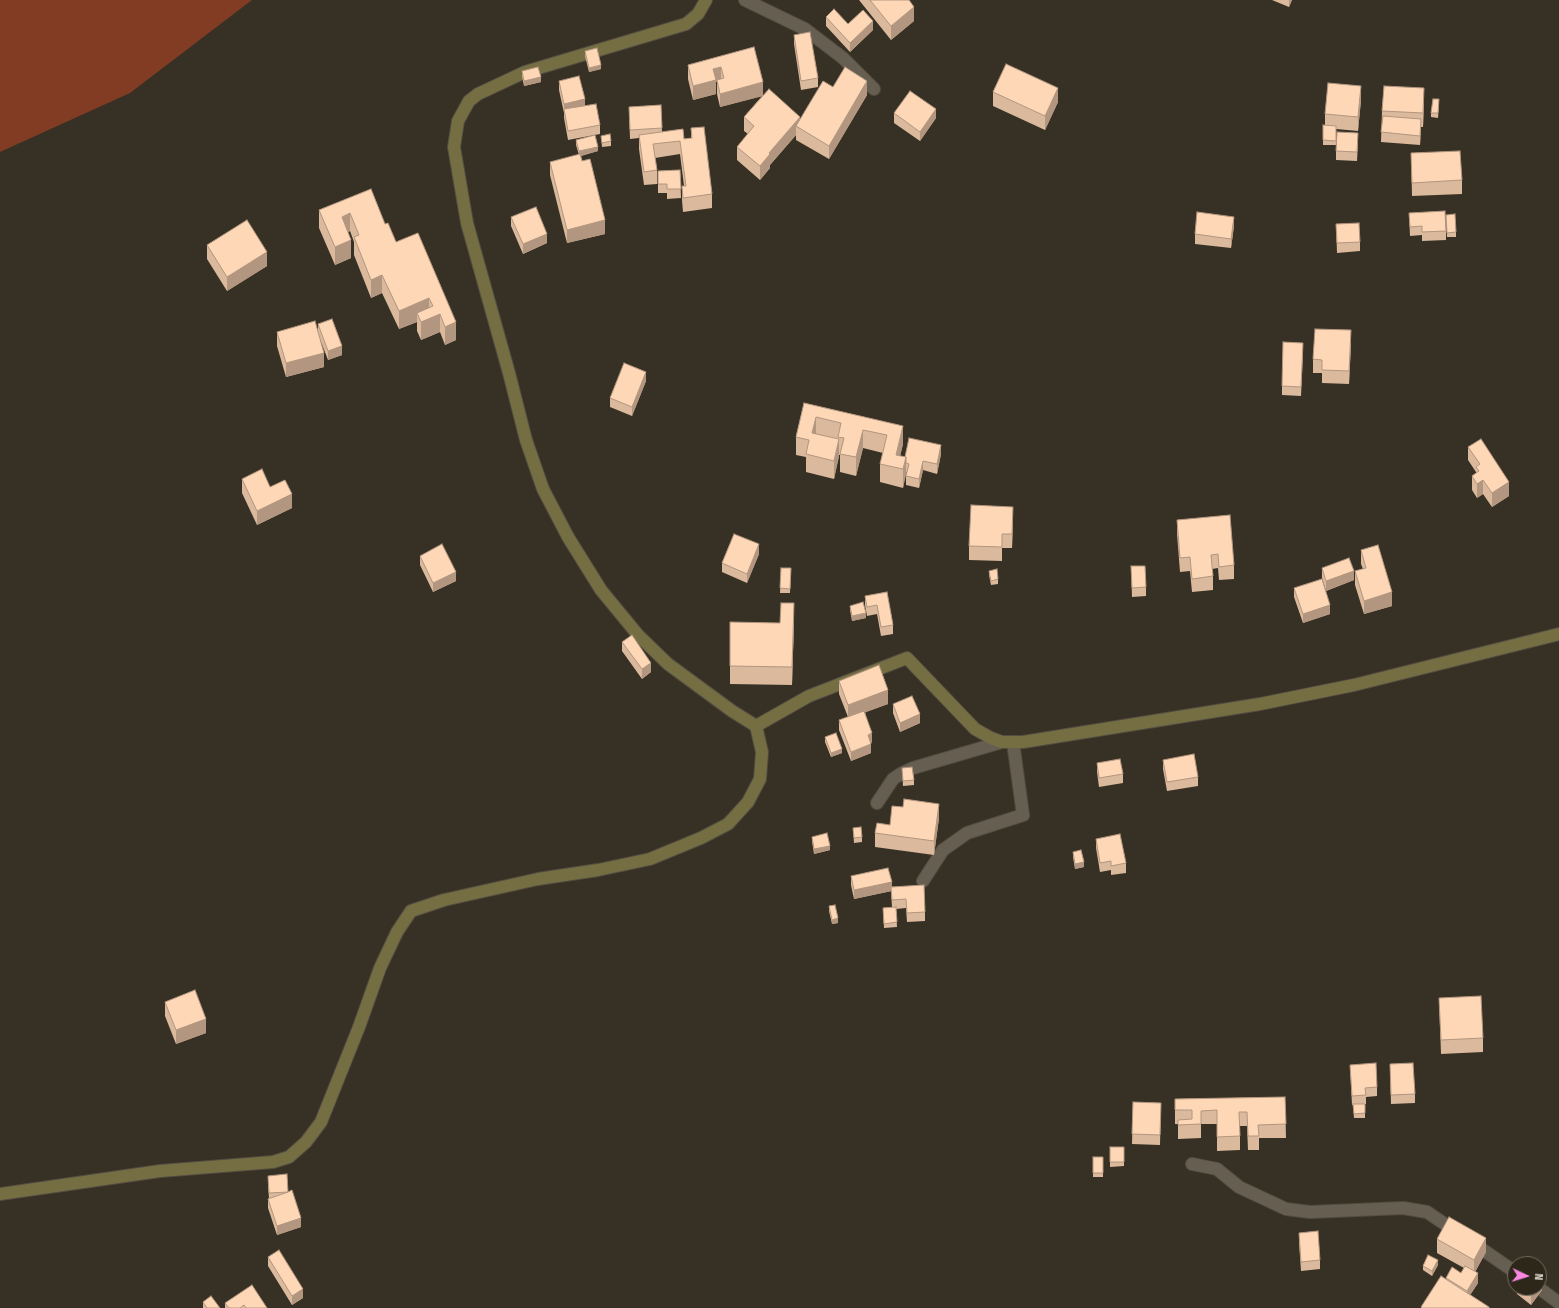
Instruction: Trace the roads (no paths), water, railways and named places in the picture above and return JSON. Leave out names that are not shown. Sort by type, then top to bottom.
[{"type":"street","points":[[0,1194],[160,1171],[273,1162],[289,1156],[306,1142],[321,1122],[359,1027],[380,968],[397,932],[412,911],[444,900],[480,891],[650,859],[701,838],[728,824],[748,802],[760,779],[762,752],[756,726],[732,712],[668,664],[638,635],[601,590],[568,536],[543,489],[526,440],[467,223],[454,147],[458,121],[469,100],[478,94],[525,72],[686,24],[698,14],[706,0]]},
{"type":"street","points":[[745,0],[805,29],[843,58],[874,90]]},
{"type":"street","points":[[877,803],[893,779],[902,773],[913,768],[1007,742],[1038,740],[1230,709],[1347,687],[1559,634]]},
{"type":"street","points":[[756,726],[809,696],[907,658],[975,729],[991,738],[1007,742]]},
{"type":"street","points":[[922,881],[943,850],[967,833],[1023,815],[1007,742]]},
{"type":"street","points":[[1192,1164],[1217,1169],[1239,1188],[1286,1209],[1310,1212],[1403,1208],[1427,1212],[1507,1267]]},
{"type":"street","points":[[1547,1294],[1559,1303]]}]
